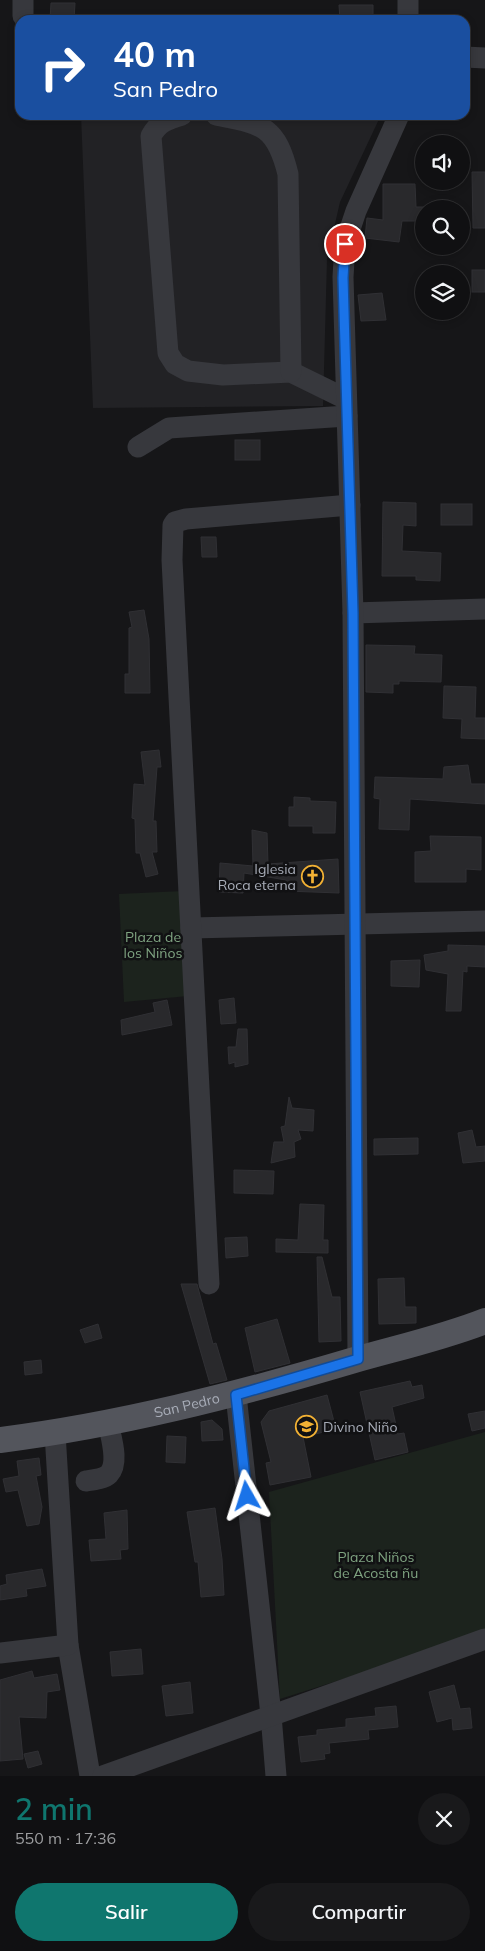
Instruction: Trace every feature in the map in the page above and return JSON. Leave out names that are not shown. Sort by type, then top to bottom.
[{"type":"main road","name":"San Pedro","points":[[0,1440],[55,1433],[236,1395],[358,1359],[484,1325]]},
{"type":"street","points":[[408,0],[408,15]]},
{"type":"street","points":[[470,57],[485,58]]},
{"type":"street","points":[[167,120],[157,126],[151,136],[168,353],[175,364],[188,370],[223,375],[291,372],[347,408]]},
{"type":"street","points":[[242,120],[253,122],[270,132],[282,150],[288,174],[291,372]]},
{"type":"street","points":[[358,1359],[353,613],[343,278],[345,244],[356,212],[397,120]]},
{"type":"street","points":[[138,448],[169,428],[347,408]]},
{"type":"street","points":[[208,1284],[172,560],[173,526],[175,522],[186,519],[350,505]]},
{"type":"street","points":[[353,613],[485,609]]},
{"type":"street","points":[[191,928],[485,921]]},
{"type":"street","points":[[236,1395],[276,1776]]},
{"type":"street","points":[[86,1481],[109,1474],[113,1467],[114,1456],[108,1422]]},
{"type":"street","points":[[55,1433],[68,1645],[90,1776]]},
{"type":"street","points":[[104,1776],[485,1639]]},
{"type":"street","points":[[0,1653],[68,1645]]},
{"type":"shaded area","points":[[81,120],[379,120],[340,202],[327,259],[323,406],[93,408]]},
{"type":"green space","name":"Plaza de los Niños","points":[[183,891],[188,996],[124,1002],[119,894]]},
{"type":"green space","name":"Plaza Niños de Acosta ñu","points":[[485,1432],[485,1634],[280,1699],[269,1492]]},
{"type":"building","points":[[51,3],[75,3],[74,15],[50,15]]},
{"type":"building","points":[[339,5],[373,5],[373,15],[340,15]]},
{"type":"building","points":[[472,172],[485,172],[485,228],[473,228]]},
{"type":"building","points":[[383,184],[415,184],[415,221],[402,221],[399,242],[365,238],[367,218],[383,220]]},
{"type":"building","points":[[472,270],[485,270],[485,292],[472,292]]},
{"type":"building","points":[[382,293],[386,320],[361,321],[358,295]]},
{"type":"building","points":[[235,440],[260,440],[260,460],[235,460]]},
{"type":"building","points":[[383,502],[416,503],[416,526],[403,525],[402,551],[441,553],[440,581],[416,580],[416,576],[382,576]]},
{"type":"building","points":[[441,504],[472,504],[472,525],[441,525]]},
{"type":"building","points":[[201,537],[216,537],[217,557],[202,557]]},
{"type":"building","points":[[144,610],[149,639],[150,693],[125,693],[125,674],[129,674],[129,628],[132,627],[129,612]]},
{"type":"building","points":[[366,645],[415,646],[414,654],[442,655],[441,682],[399,681],[399,684],[393,684],[393,693],[366,692]]},
{"type":"building","points":[[444,686],[476,687],[475,718],[485,718],[485,739],[461,738],[462,719],[443,718]]},
{"type":"building","points":[[159,750],[161,767],[157,767],[153,821],[156,821],[157,852],[152,852],[158,874],[146,877],[140,853],[136,853],[135,819],[132,818],[134,784],[145,785],[141,752]]},
{"type":"building","points":[[468,765],[471,784],[485,784],[485,804],[410,799],[409,830],[379,829],[380,799],[374,798],[375,777],[443,779],[444,767]]},
{"type":"building","points":[[294,797],[310,798],[310,801],[336,802],[335,833],[313,833],[313,826],[289,826],[289,807],[294,807]]},
{"type":"building","points":[[252,830],[267,833],[268,864],[338,859],[339,893],[286,891],[286,880],[244,873],[243,893],[219,892],[220,863],[253,866]]},
{"type":"building","points":[[430,836],[481,837],[481,870],[466,869],[466,882],[415,882],[415,852],[431,851]]},
{"type":"building","points":[[448,945],[485,946],[485,967],[467,966],[467,972],[463,971],[461,1011],[446,1011],[448,974],[426,970],[424,955],[448,951]]},
{"type":"building","points":[[420,960],[419,987],[391,986],[391,961]]},
{"type":"building","points":[[234,998],[236,1023],[221,1024],[219,1000]]},
{"type":"building","points":[[167,1000],[172,1025],[122,1035],[121,1020],[155,1012],[153,1003]]},
{"type":"building","points":[[238,1029],[247,1029],[248,1064],[235,1067],[235,1062],[229,1064],[228,1047],[236,1047]]},
{"type":"building","points":[[289,1097],[292,1108],[314,1110],[313,1131],[298,1130],[301,1139],[294,1142],[295,1157],[271,1163],[274,1142],[284,1142],[281,1127],[285,1126]]},
{"type":"building","points":[[472,1130],[476,1147],[485,1146],[485,1161],[463,1163],[458,1133]]},
{"type":"building","points":[[418,1138],[418,1154],[374,1155],[374,1139]]},
{"type":"building","points":[[234,1170],[274,1171],[273,1194],[234,1193]]},
{"type":"building","points":[[300,1204],[324,1205],[323,1240],[328,1240],[328,1253],[276,1252],[276,1239],[298,1240]]},
{"type":"building","points":[[247,1237],[248,1256],[226,1258],[225,1238]]},
{"type":"building","points":[[317,1257],[322,1257],[332,1297],[340,1297],[341,1341],[319,1342]]},
{"type":"building","points":[[404,1278],[405,1307],[416,1307],[416,1323],[379,1324],[378,1279]]},
{"type":"building","points":[[181,1284],[197,1284],[213,1344],[216,1343],[227,1380],[210,1384]]},
{"type":"building","points":[[277,1319],[290,1363],[255,1372],[245,1328]]},
{"type":"building","points":[[98,1324],[102,1338],[85,1343],[80,1330]]},
{"type":"building","points":[[41,1360],[42,1373],[25,1375],[24,1362]]},
{"type":"building","points":[[410,1381],[412,1387],[422,1385],[424,1398],[392,1407],[398,1434],[404,1433],[408,1452],[375,1460],[360,1392]]},
{"type":"building","points":[[327,1395],[336,1429],[303,1437],[311,1477],[270,1485],[266,1463],[271,1462],[261,1422],[269,1411]]},
{"type":"building","points":[[485,1411],[485,1428],[472,1431],[468,1414]]},
{"type":"building","points":[[212,1420],[222,1429],[223,1440],[202,1441],[201,1422]]},
{"type":"building","points":[[167,1436],[186,1437],[185,1463],[166,1462]]},
{"type":"building","points":[[39,1458],[41,1475],[36,1476],[42,1507],[39,1524],[27,1526],[18,1490],[6,1492],[3,1479],[19,1476],[17,1461]]},
{"type":"building","points":[[215,1508],[222,1559],[224,1595],[201,1597],[198,1562],[195,1562],[187,1512]]},
{"type":"building","points":[[127,1510],[128,1549],[120,1550],[121,1559],[91,1561],[89,1540],[106,1539],[104,1513]]},
{"type":"building","points":[[42,1569],[46,1586],[26,1589],[27,1596],[0,1600],[0,1586],[7,1584],[6,1575]]},
{"type":"building","points":[[141,1649],[143,1674],[112,1676],[110,1652]]},
{"type":"building","points":[[32,1671],[34,1678],[57,1674],[60,1690],[47,1692],[46,1718],[19,1717],[23,1759],[0,1761],[0,1680]]},
{"type":"building","points":[[190,1682],[193,1713],[166,1716],[162,1686]]},
{"type":"building","points":[[454,1685],[460,1709],[470,1708],[472,1728],[453,1730],[452,1718],[437,1722],[429,1692]]},
{"type":"building","points":[[396,1706],[398,1727],[368,1730],[369,1739],[329,1743],[330,1753],[324,1754],[325,1759],[301,1762],[298,1737],[317,1735],[317,1730],[346,1727],[346,1719],[376,1716],[375,1708]]},
{"type":"building","points":[[38,1751],[42,1764],[28,1768],[24,1754]]},
{"type":"place","name":"Iglesia Roca eterna","points":[[312,877]]},
{"type":"place","name":"Divino Niño","points":[[307,1427]]},
{"type":"route","points":[[247,1496],[236,1395],[358,1359],[353,613],[343,278],[345,244]]}]
